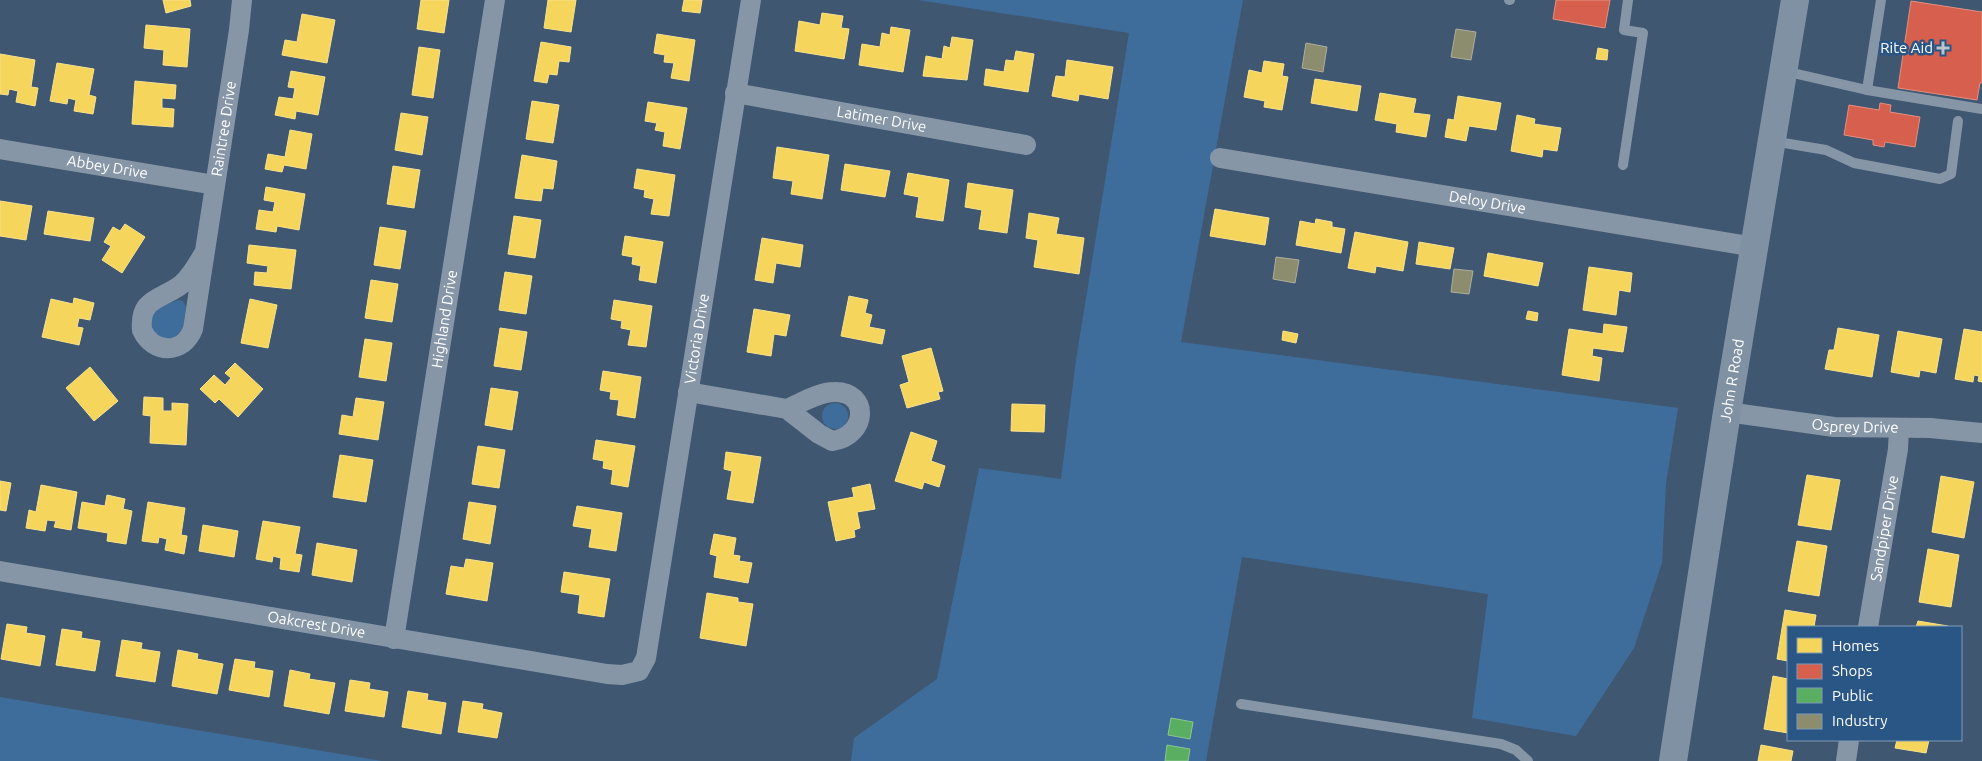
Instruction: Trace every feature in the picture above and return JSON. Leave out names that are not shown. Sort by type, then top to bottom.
[{"type":"main road","name":"John R Road","points":[[1673,761],[1727,412],[1795,0]]},
{"type":"street","name":"Raintree Drive","points":[[203,255],[239,30],[242,0]]},
{"type":"street","name":"Highland Drive","points":[[394,638],[495,0]]},
{"type":"street","name":"Victoria Drive","points":[[634,674],[643,666],[646,658],[751,0]]},
{"type":"street","name":"Latimer Drive","points":[[735,93],[1026,145]]},
{"type":"street","name":"Abbey Drive","points":[[0,149],[215,185]]},
{"type":"street","name":"Deloy Drive","points":[[1220,158],[1755,247]]},
{"type":"street","points":[[688,392],[787,409]]},
{"type":"street","name":"Osprey Drive","points":[[1727,412],[1834,427],[1930,428],[1982,433]]},
{"type":"street","name":"Sandpiper Drive","points":[[1868,626],[1898,449],[1899,428]]},
{"type":"street","name":"Oakcrest Drive","points":[[0,571],[607,674],[634,674]]},
{"type":"street","points":[[1846,761],[1849,741]]},
{"type":"lane","points":[[1623,165],[1644,33],[1624,30],[1628,0]]},
{"type":"lane","points":[[1867,90],[1881,0]]},
{"type":"lane","points":[[1783,71],[1867,90],[1982,109]]},
{"type":"lane","points":[[1771,140],[1826,150],[1854,163],[1940,179],[1951,174],[1958,121]]},
{"type":"lane","points":[[1241,704],[1492,743],[1516,750],[1528,761]]},
{"type":"shaded area","points":[[918,0],[1243,0],[1181,342],[1678,408],[1666,484],[1662,563],[1634,648],[1576,736],[1472,718],[1488,594],[1242,557],[1206,761],[851,761],[854,738],[937,679],[979,468],[1061,479],[1076,360],[1129,33]]},
{"type":"shaded area","points":[[178,300],[183,301],[186,307],[183,329],[174,338],[164,339],[153,332],[152,319],[161,307]]},
{"type":"shaded area","points":[[835,403],[844,407],[848,416],[844,425],[835,429],[826,425],[822,416],[826,407]]},
{"type":"shaded area","points":[[0,697],[382,761],[0,761]]},
{"type":"building: Homes","points":[[163,0],[190,0],[191,6],[166,13]]},
{"type":"building: Homes","points":[[421,0],[449,0],[444,33],[417,29]]},
{"type":"building: Homes","points":[[548,0],[576,0],[571,32],[544,28]]},
{"type":"building: Homes","points":[[684,0],[702,0],[700,13],[682,11]]},
{"type":"building: Homes","points":[[822,13],[843,16],[841,28],[849,29],[844,59],[795,51],[799,21],[820,25]]},
{"type":"building: Homes","points":[[302,14],[335,20],[327,63],[282,55],[285,40],[297,42]]},
{"type":"building: Homes","points":[[146,25],[190,29],[187,67],[163,65],[164,50],[144,48]]},
{"type":"building: Homes","points":[[891,27],[910,30],[903,72],[859,65],[862,44],[880,47],[882,33],[890,35]]},
{"type":"building: Homes","points":[[657,34],[695,40],[689,81],[671,78],[674,63],[664,62],[665,55],[654,53]]},
{"type":"building: Homes","points":[[952,37],[973,40],[967,80],[923,76],[926,56],[942,59],[944,46],[950,48]]},
{"type":"building: Homes","points":[[541,42],[571,47],[569,62],[559,61],[557,75],[549,74],[547,83],[534,81]]},
{"type":"building: Homes","points":[[419,47],[440,50],[433,98],[412,95]]},
{"type":"building: Homes","points":[[1598,48],[1608,50],[1607,60],[1596,59]]},
{"type":"building: Homes","points":[[1016,51],[1034,54],[1028,92],[984,85],[986,69],[1004,72],[1006,60],[1014,61]]},
{"type":"building: Homes","points":[[0,54],[35,60],[31,87],[38,88],[35,106],[16,102],[18,91],[9,89],[8,95],[0,94]]},
{"type":"building: Homes","points":[[1067,60],[1113,67],[1108,99],[1079,94],[1078,101],[1052,96],[1056,76],[1065,77]]},
{"type":"building: Homes","points":[[1264,61],[1284,64],[1282,76],[1288,77],[1282,110],[1264,107],[1265,101],[1244,97],[1249,70],[1262,73]]},
{"type":"building: Homes","points":[[57,63],[94,69],[89,95],[96,97],[93,114],[74,111],[76,100],[68,98],[67,104],[50,101]]},
{"type":"building: Homes","points":[[291,71],[325,77],[318,115],[296,111],[295,119],[275,115],[279,97],[293,99],[295,88],[288,87]]},
{"type":"building: Homes","points":[[1315,79],[1361,86],[1357,111],[1311,103]]},
{"type":"building: Homes","points":[[135,81],[176,85],[175,99],[162,98],[162,108],[174,109],[173,127],[132,124]]},
{"type":"building: Homes","points":[[1380,93],[1416,99],[1413,113],[1430,115],[1426,137],[1396,132],[1397,124],[1375,120]]},
{"type":"building: Homes","points":[[1458,96],[1501,103],[1496,130],[1469,126],[1466,141],[1445,137],[1448,119],[1454,120]]},
{"type":"building: Homes","points":[[532,101],[559,105],[553,143],[526,139]]},
{"type":"building: Homes","points":[[648,102],[687,108],[680,149],[663,146],[665,132],[655,130],[657,123],[645,121]]},
{"type":"building: Homes","points":[[401,113],[428,117],[422,155],[395,150]]},
{"type":"building: Homes","points":[[1517,115],[1535,119],[1534,124],[1561,128],[1557,151],[1543,149],[1542,157],[1511,151]]},
{"type":"building: Homes","points":[[290,130],[312,134],[306,169],[284,165],[282,172],[265,169],[268,154],[285,157]]},
{"type":"building: Homes","points":[[777,147],[829,155],[822,199],[791,194],[793,181],[773,178]]},
{"type":"building: Homes","points":[[522,155],[557,161],[553,189],[543,188],[541,201],[515,198]]},
{"type":"building: Homes","points":[[845,164],[890,171],[885,197],[841,190]]},
{"type":"building: Homes","points":[[393,166],[420,170],[414,208],[387,204]]},
{"type":"building: Homes","points":[[637,169],[675,175],[669,216],[651,214],[654,199],[644,197],[645,190],[634,188]]},
{"type":"building: Homes","points":[[908,173],[949,180],[943,221],[916,217],[919,197],[904,194]]},
{"type":"building: Homes","points":[[968,183],[1013,190],[1007,233],[979,229],[982,210],[965,207]]},
{"type":"building: Homes","points":[[266,187],[305,194],[299,230],[277,226],[276,232],[256,229],[259,210],[273,212],[275,202],[264,200]]},
{"type":"building: Homes","points":[[0,201],[32,206],[26,240],[0,236]]},
{"type":"building: Homes","points":[[1215,209],[1269,218],[1265,245],[1210,236]]},
{"type":"building: Homes","points":[[48,211],[94,218],[90,241],[44,234]]},
{"type":"building: Homes","points":[[1029,213],[1059,218],[1056,234],[1084,238],[1079,274],[1034,267],[1038,240],[1026,238]]},
{"type":"building: Homes","points":[[514,216],[541,220],[535,258],[508,254]]},
{"type":"building: Homes","points":[[1316,219],[1332,222],[1332,227],[1345,229],[1341,253],[1296,245],[1300,221],[1315,224]]},
{"type":"building: Homes","points":[[125,224],[145,237],[122,273],[102,260],[111,246],[104,242],[113,227],[120,231]]},
{"type":"building: Homes","points":[[380,227],[406,231],[400,269],[374,265]]},
{"type":"building: Homes","points":[[1355,232],[1408,242],[1403,271],[1376,266],[1375,273],[1348,268]]},
{"type":"building: Homes","points":[[625,236],[663,242],[656,283],[639,280],[641,266],[632,264],[633,257],[622,255]]},
{"type":"building: Homes","points":[[762,238],[803,245],[800,267],[776,263],[773,283],[755,280]]},
{"type":"building: Homes","points":[[1419,242],[1454,248],[1450,269],[1416,264]]},
{"type":"building: Homes","points":[[249,245],[296,250],[291,289],[254,285],[255,272],[267,273],[268,266],[247,263]]},
{"type":"building: Homes","points":[[1488,253],[1543,263],[1538,286],[1484,276]]},
{"type":"building: Homes","points":[[1589,267],[1632,273],[1630,292],[1619,290],[1616,315],[1583,310]]},
{"type":"building: Homes","points":[[505,272],[532,276],[526,314],[499,310]]},
{"type":"building: Homes","points":[[371,280],[398,284],[392,322],[365,318]]},
{"type":"building: Homes","points":[[849,296],[868,300],[865,313],[872,315],[869,327],[885,330],[882,344],[841,336]]},
{"type":"building: Homes","points":[[74,298],[94,303],[90,320],[79,318],[77,327],[83,328],[79,345],[42,337],[51,299],[73,304]]},
{"type":"building: Homes","points":[[250,299],[277,305],[268,348],[241,343]]},
{"type":"building: Homes","points":[[614,300],[652,306],[646,347],[628,345],[631,330],[621,328],[622,321],[611,319]]},
{"type":"building: Homes","points":[[754,309],[790,315],[786,336],[774,334],[771,356],[747,352]]},
{"type":"building: Homes","points":[[1528,311],[1538,313],[1537,321],[1526,319]]},
{"type":"building: Homes","points":[[1604,324],[1627,327],[1623,352],[1593,348],[1592,356],[1602,358],[1599,381],[1562,375],[1569,329],[1603,334]]},
{"type":"building: Homes","points":[[500,328],[527,332],[521,370],[494,366]]},
{"type":"building: Homes","points":[[1838,328],[1879,335],[1872,377],[1825,369],[1829,350],[1834,350]]},
{"type":"building: Homes","points":[[1964,329],[1982,332],[1982,382],[1978,381],[1979,376],[1974,375],[1973,382],[1955,379]]},
{"type":"building: Homes","points":[[1283,331],[1298,334],[1296,343],[1282,340]]},
{"type":"building: Homes","points":[[1898,331],[1942,339],[1936,373],[1920,370],[1919,377],[1891,372]]},
{"type":"building: Homes","points":[[365,339],[392,343],[386,381],[359,377]]},
{"type":"building: Homes","points":[[931,348],[943,391],[938,392],[940,399],[907,408],[900,385],[909,382],[902,356]]},
{"type":"building: Homes","points":[[235,363],[263,389],[238,417],[219,399],[215,403],[200,389],[214,375],[225,385],[231,378],[225,373]]},
{"type":"building: Homes","points":[[90,367],[118,401],[94,421],[66,388]]},
{"type":"building: Homes","points":[[603,371],[641,377],[635,418],[617,415],[619,400],[610,399],[611,392],[600,390]]},
{"type":"building: Homes","points":[[491,388],[518,392],[512,430],[485,425]]},
{"type":"building: Homes","points":[[144,397],[163,398],[163,411],[172,411],[172,403],[188,404],[186,445],[150,443],[151,416],[143,415]]},
{"type":"building: Homes","points":[[356,398],[384,402],[378,440],[339,434],[342,415],[353,417]]},
{"type":"building: Homes","points":[[1012,404],[1045,405],[1044,432],[1011,431]]},
{"type":"building: Homes","points":[[911,432],[937,441],[931,461],[945,466],[939,487],[924,482],[922,489],[895,481]]},
{"type":"building: Homes","points":[[596,440],[635,446],[628,487],[611,484],[613,470],[603,468],[604,461],[593,459]]},
{"type":"building: Homes","points":[[478,446],[505,450],[499,488],[472,484]]},
{"type":"building: Homes","points":[[726,452],[761,457],[753,503],[727,499],[732,471],[724,469]]},
{"type":"building: Homes","points":[[340,455],[373,460],[366,502],[333,497]]},
{"type":"building: Homes","points":[[1807,475],[1840,480],[1831,530],[1798,525]]},
{"type":"building: Homes","points":[[1941,476],[1974,482],[1964,538],[1932,532]]},
{"type":"building: Homes","points":[[0,481],[11,483],[6,511],[0,510]]},
{"type":"building: Homes","points":[[870,484],[875,509],[857,512],[860,528],[854,530],[855,537],[836,541],[828,502],[854,497],[852,488]]},
{"type":"building: Homes","points":[[41,485],[77,492],[71,530],[54,527],[56,521],[47,520],[45,531],[26,528],[29,510],[36,512]]},
{"type":"building: Homes","points":[[107,495],[125,499],[123,509],[132,511],[126,544],[107,541],[108,533],[78,528],[82,502],[105,506]]},
{"type":"building: Homes","points":[[148,502],[185,508],[181,535],[187,536],[184,554],[165,550],[167,539],[159,537],[158,543],[142,541]]},
{"type":"building: Homes","points":[[469,502],[496,506],[490,544],[463,539]]},
{"type":"building: Homes","points":[[577,506],[622,513],[616,551],[589,547],[592,529],[573,526]]},
{"type":"building: Homes","points":[[263,521],[300,527],[295,554],[302,555],[299,572],[280,569],[281,558],[273,556],[272,562],[256,559]]},
{"type":"building: Homes","points":[[203,525],[238,531],[234,557],[199,551]]},
{"type":"building: Homes","points":[[714,534],[736,538],[733,555],[740,556],[739,561],[752,563],[748,583],[714,577],[717,556],[710,554]]},
{"type":"building: Homes","points":[[1797,541],[1827,546],[1819,596],[1788,591]]},
{"type":"building: Homes","points":[[317,543],[357,550],[352,582],[312,575]]},
{"type":"building: Homes","points":[[1928,549],[1959,555],[1951,607],[1919,602]]},
{"type":"building: Homes","points":[[466,559],[493,563],[487,601],[446,594],[451,566],[464,568]]},
{"type":"building: Homes","points":[[564,572],[610,579],[604,617],[578,613],[580,595],[561,592]]},
{"type":"building: Homes","points":[[707,593],[738,598],[738,602],[753,604],[746,646],[700,638]]},
{"type":"building: Homes","points":[[1785,610],[1816,615],[1814,626],[1787,626],[1787,661],[1777,659]]},
{"type":"building: Homes","points":[[1918,621],[1948,626],[1916,626]]},
{"type":"building: Homes","points":[[7,624],[27,627],[26,633],[45,636],[40,666],[1,659]]},
{"type":"building: Homes","points":[[62,629],[82,632],[81,638],[100,641],[95,671],[56,665]]},
{"type":"building: Homes","points":[[122,640],[142,643],[141,649],[160,652],[155,682],[116,676]]},
{"type":"building: Homes","points":[[178,650],[198,654],[197,659],[223,664],[217,694],[172,686]]},
{"type":"building: Homes","points":[[235,659],[255,662],[254,668],[273,671],[269,697],[229,690]]},
{"type":"building: Homes","points":[[290,670],[310,674],[309,679],[335,683],[329,714],[284,706]]},
{"type":"building: Homes","points":[[1773,676],[1787,679],[1787,733],[1764,729]]},
{"type":"building: Homes","points":[[350,680],[370,683],[369,689],[388,692],[384,717],[345,711]]},
{"type":"building: Homes","points":[[408,691],[428,694],[427,700],[446,703],[441,734],[402,727]]},
{"type":"building: Homes","points":[[463,701],[483,704],[482,709],[502,713],[497,738],[458,732]]},
{"type":"building: Homes","points":[[1897,741],[1929,741],[1926,753],[1895,748]]},
{"type":"building: Homes","points":[[1761,745],[1793,751],[1791,761],[1758,761]]},
{"type":"building: Shops","points":[[1556,0],[1610,0],[1605,28],[1553,19]]},
{"type":"building: Shops","name":"Rite Aid","points":[[1911,1],[1982,12],[1982,83],[1980,83],[1977,100],[1898,88]]},
{"type":"building: Shops","points":[[1880,103],[1891,105],[1890,112],[1920,117],[1915,147],[1885,142],[1884,147],[1873,145],[1873,140],[1844,135],[1849,105],[1879,110]]},
{"type":"building: Public","points":[[1171,718],[1193,722],[1190,739],[1168,735]]},
{"type":"building: Public","points":[[1167,745],[1190,749],[1188,761],[1165,761]]},
{"type":"building: Industry","points":[[1456,29],[1476,32],[1471,60],[1451,57]]},
{"type":"building: Industry","points":[[1306,43],[1327,47],[1323,72],[1302,68]]},
{"type":"building: Industry","points":[[1276,257],[1299,260],[1295,283],[1273,279]]},
{"type":"building: Industry","points":[[1454,269],[1473,271],[1469,294],[1451,292]]},
{"type":"place","name":"Rite Aid","points":[[1943,48]]}]
